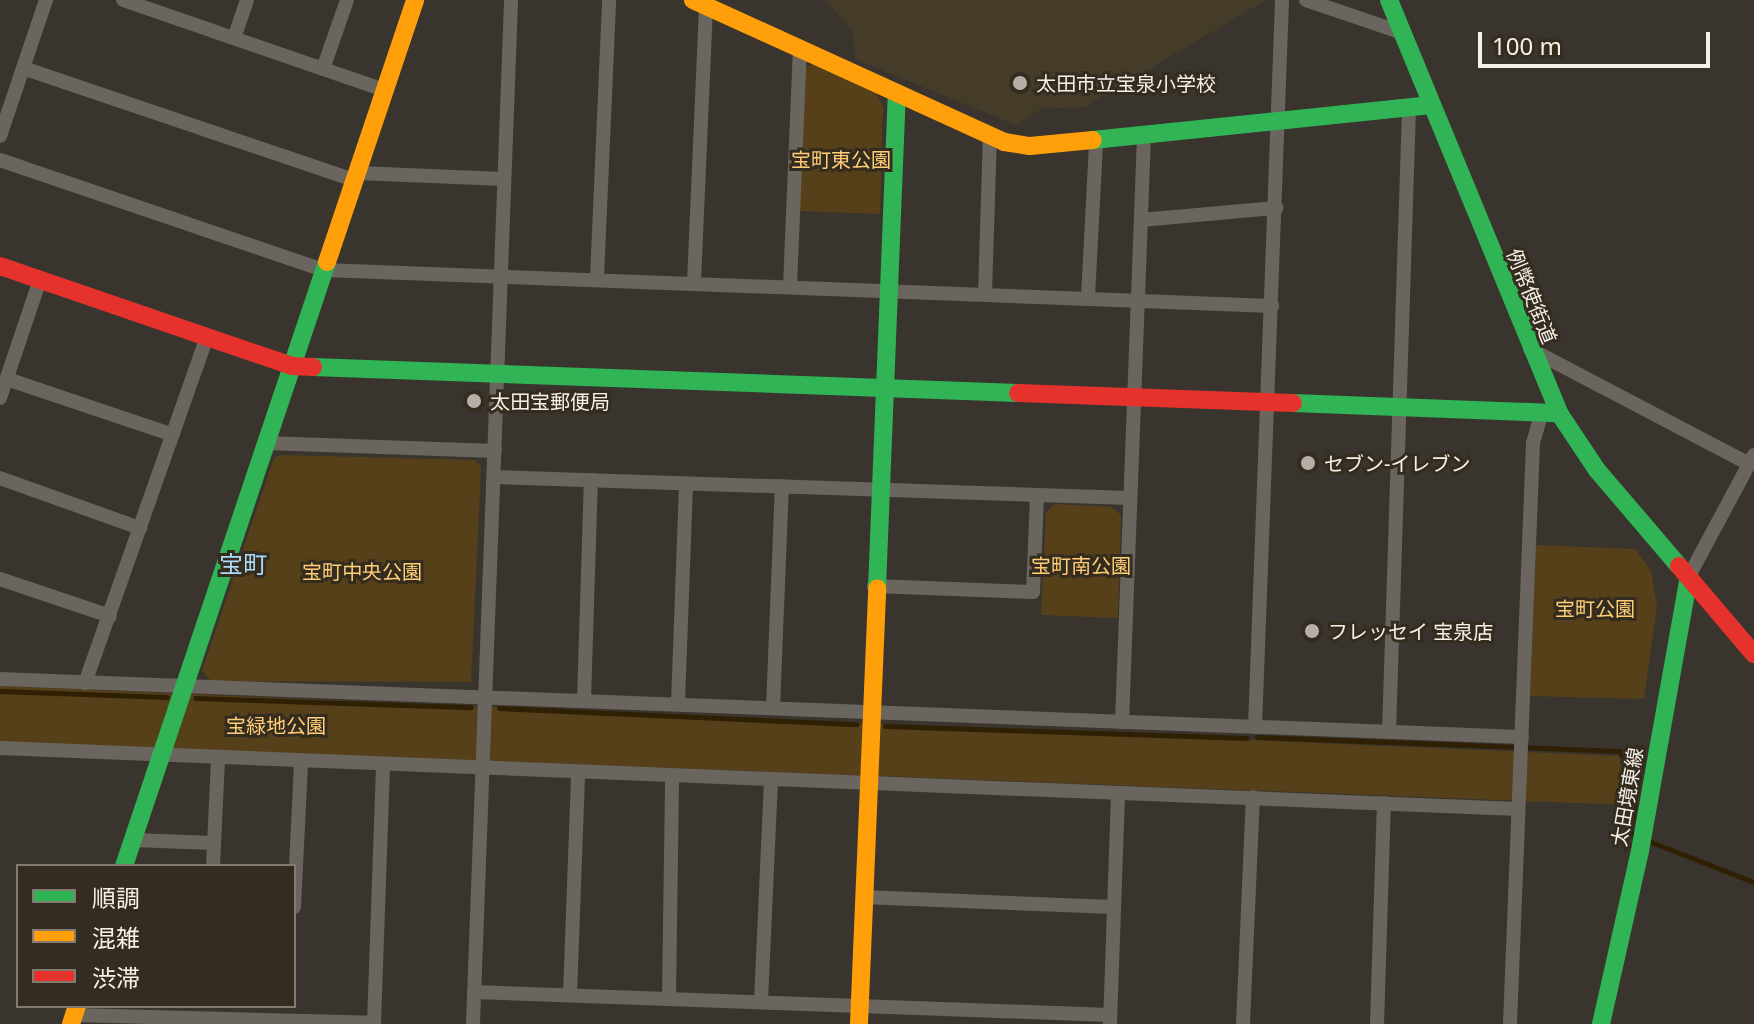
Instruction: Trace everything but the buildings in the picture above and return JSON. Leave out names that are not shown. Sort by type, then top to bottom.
[{"type":"street","points":[[0,136],[46,0]]},
{"type":"street","points":[[123,0],[145,4],[384,90]]},
{"type":"street","points":[[234,38],[247,0]]},
{"type":"street","points":[[323,69],[347,0]]},
{"type":"street","points":[[125,864],[415,0]]},
{"type":"street","points":[[473,1024],[511,0]]},
{"type":"street","points":[[597,278],[609,0]]},
{"type":"street","points":[[1255,727],[1280,123],[1282,0]]},
{"type":"street","points":[[1306,0],[1403,33]]},
{"type":"street","name":"例幣使街道","points":[[1389,0],[1530,349],[1550,414],[1754,654]]},
{"type":"street","points":[[694,282],[700,3],[897,95],[990,135],[1030,146],[1096,143],[1431,105]]},
{"type":"street","points":[[790,286],[800,49]]},
{"type":"street","points":[[23,68],[356,177],[504,179]]},
{"type":"street","points":[[859,1015],[882,388],[897,95]]},
{"type":"street","points":[[1389,732],[1402,409],[1409,108]]},
{"type":"street","points":[[985,293],[990,135]]},
{"type":"street","points":[[1122,722],[1144,137]]},
{"type":"street","points":[[1088,297],[1096,143]]},
{"type":"street","points":[[0,160],[324,270],[1272,306]]},
{"type":"street","points":[[1141,220],[1276,208]]},
{"type":"street","points":[[0,266],[292,366],[1550,414],[1533,443],[1510,1024]]},
{"type":"street","points":[[0,398],[40,280]]},
{"type":"street","points":[[85,683],[207,337]]},
{"type":"street","points":[[1530,349],[1752,459],[1689,576]]},
{"type":"street","points":[[7,379],[173,435]]},
{"type":"street","points":[[266,443],[495,451]]},
{"type":"street","points":[[494,477],[1130,498]]},
{"type":"street","points":[[0,478],[140,528]]},
{"type":"street","points":[[584,700],[591,480]]},
{"type":"street","points":[[678,703],[686,483]]},
{"type":"street","points":[[773,708],[782,486]]},
{"type":"street","points":[[874,586],[1033,592],[1037,495]]},
{"type":"street","name":"太田境東線","points":[[1601,1024],[1643,838],[1689,576]]},
{"type":"street","points":[[0,579],[110,616]]},
{"type":"street","points":[[0,679],[1522,737]]},
{"type":"street","points":[[0,748],[869,786],[1253,797],[1518,809]]},
{"type":"street","points":[[213,864],[218,758]]},
{"type":"street","points":[[296,866],[301,762]]},
{"type":"street","points":[[74,1015],[289,1014],[374,1024],[383,765]]},
{"type":"street","points":[[570,995],[578,774]]},
{"type":"street","points":[[669,999],[672,777]]},
{"type":"street","points":[[761,1001],[771,781]]},
{"type":"street","points":[[474,992],[761,1001],[859,1015],[1110,1020],[1118,793]]},
{"type":"street","points":[[1243,1024],[1253,797]]},
{"type":"street","points":[[1377,1024],[1384,803]]},
{"type":"street","points":[[132,840],[214,843]]},
{"type":"street","points":[[863,897],[1114,907]]},
{"type":"shaded area","name":"太田市立宝泉小学校","points":[[825,0],[1266,0],[1085,107],[1041,109],[1016,125],[855,59],[853,31]]},
{"type":"green space","name":"宝町東公園","points":[[813,64],[876,93],[883,107],[880,214],[798,211],[803,70]]},
{"type":"green space","name":"宝町中央公園","points":[[281,455],[475,460],[481,467],[471,682],[211,681],[202,671],[274,458]]},
{"type":"green space","name":"宝町南公園","points":[[1054,504],[1112,507],[1121,515],[1118,618],[1041,615],[1046,513]]},
{"type":"green space","name":"宝町公園","points":[[1536,545],[1635,549],[1651,571],[1657,606],[1644,699],[1530,696]]},
{"type":"green space","name":"宝緑地公園","points":[[0,686],[1618,756],[1635,778],[1630,805],[0,742]]},
{"type":"waterway","points":[[0,691],[167,697]]},
{"type":"waterway","points":[[195,698],[471,707]]},
{"type":"waterway","points":[[499,708],[857,724]]},
{"type":"waterway","points":[[885,726],[1247,738]]},
{"type":"waterway","points":[[1257,737],[1619,751],[1638,777],[1630,833],[1637,836]]},
{"type":"waterway","points":[[1646,840],[1754,882]]},
{"type":"traffic: fast","points":[[1389,0],[1559,413],[1597,470],[1679,566]]},
{"type":"traffic: fast","points":[[877,588],[897,95]]},
{"type":"traffic: fast","points":[[1093,140],[1431,105]]},
{"type":"traffic: fast","points":[[125,864],[327,262]]},
{"type":"traffic: fast","points":[[313,367],[1018,393]]},
{"type":"traffic: fast","points":[[1293,403],[1559,413]]},
{"type":"traffic: fast","points":[[1601,1024],[1640,851],[1689,576]]},
{"type":"traffic: slow","points":[[327,262],[415,0]]},
{"type":"traffic: slow","points":[[693,0],[1004,142],[1030,146],[1093,140]]},
{"type":"traffic: slow","points":[[859,1024],[877,588]]},
{"type":"traffic: slow","points":[[71,1024],[76,1008]]},
{"type":"traffic: jam","points":[[0,266],[292,366],[313,367]]},
{"type":"traffic: jam","points":[[1018,393],[1293,403]]},
{"type":"traffic: jam","points":[[1679,566],[1754,654]]},
{"type":"place","name":"太田市立宝泉小学校","points":[[1020,83]]},
{"type":"place","name":"太田宝郵便局","points":[[474,401]]},
{"type":"place","name":"セブン-イレブン","points":[[1308,463]]},
{"type":"place","name":"フレッセイ 宝泉店","points":[[1312,631]]},
{"type":"district","name":"宝町","points":[[243,564]]}]
